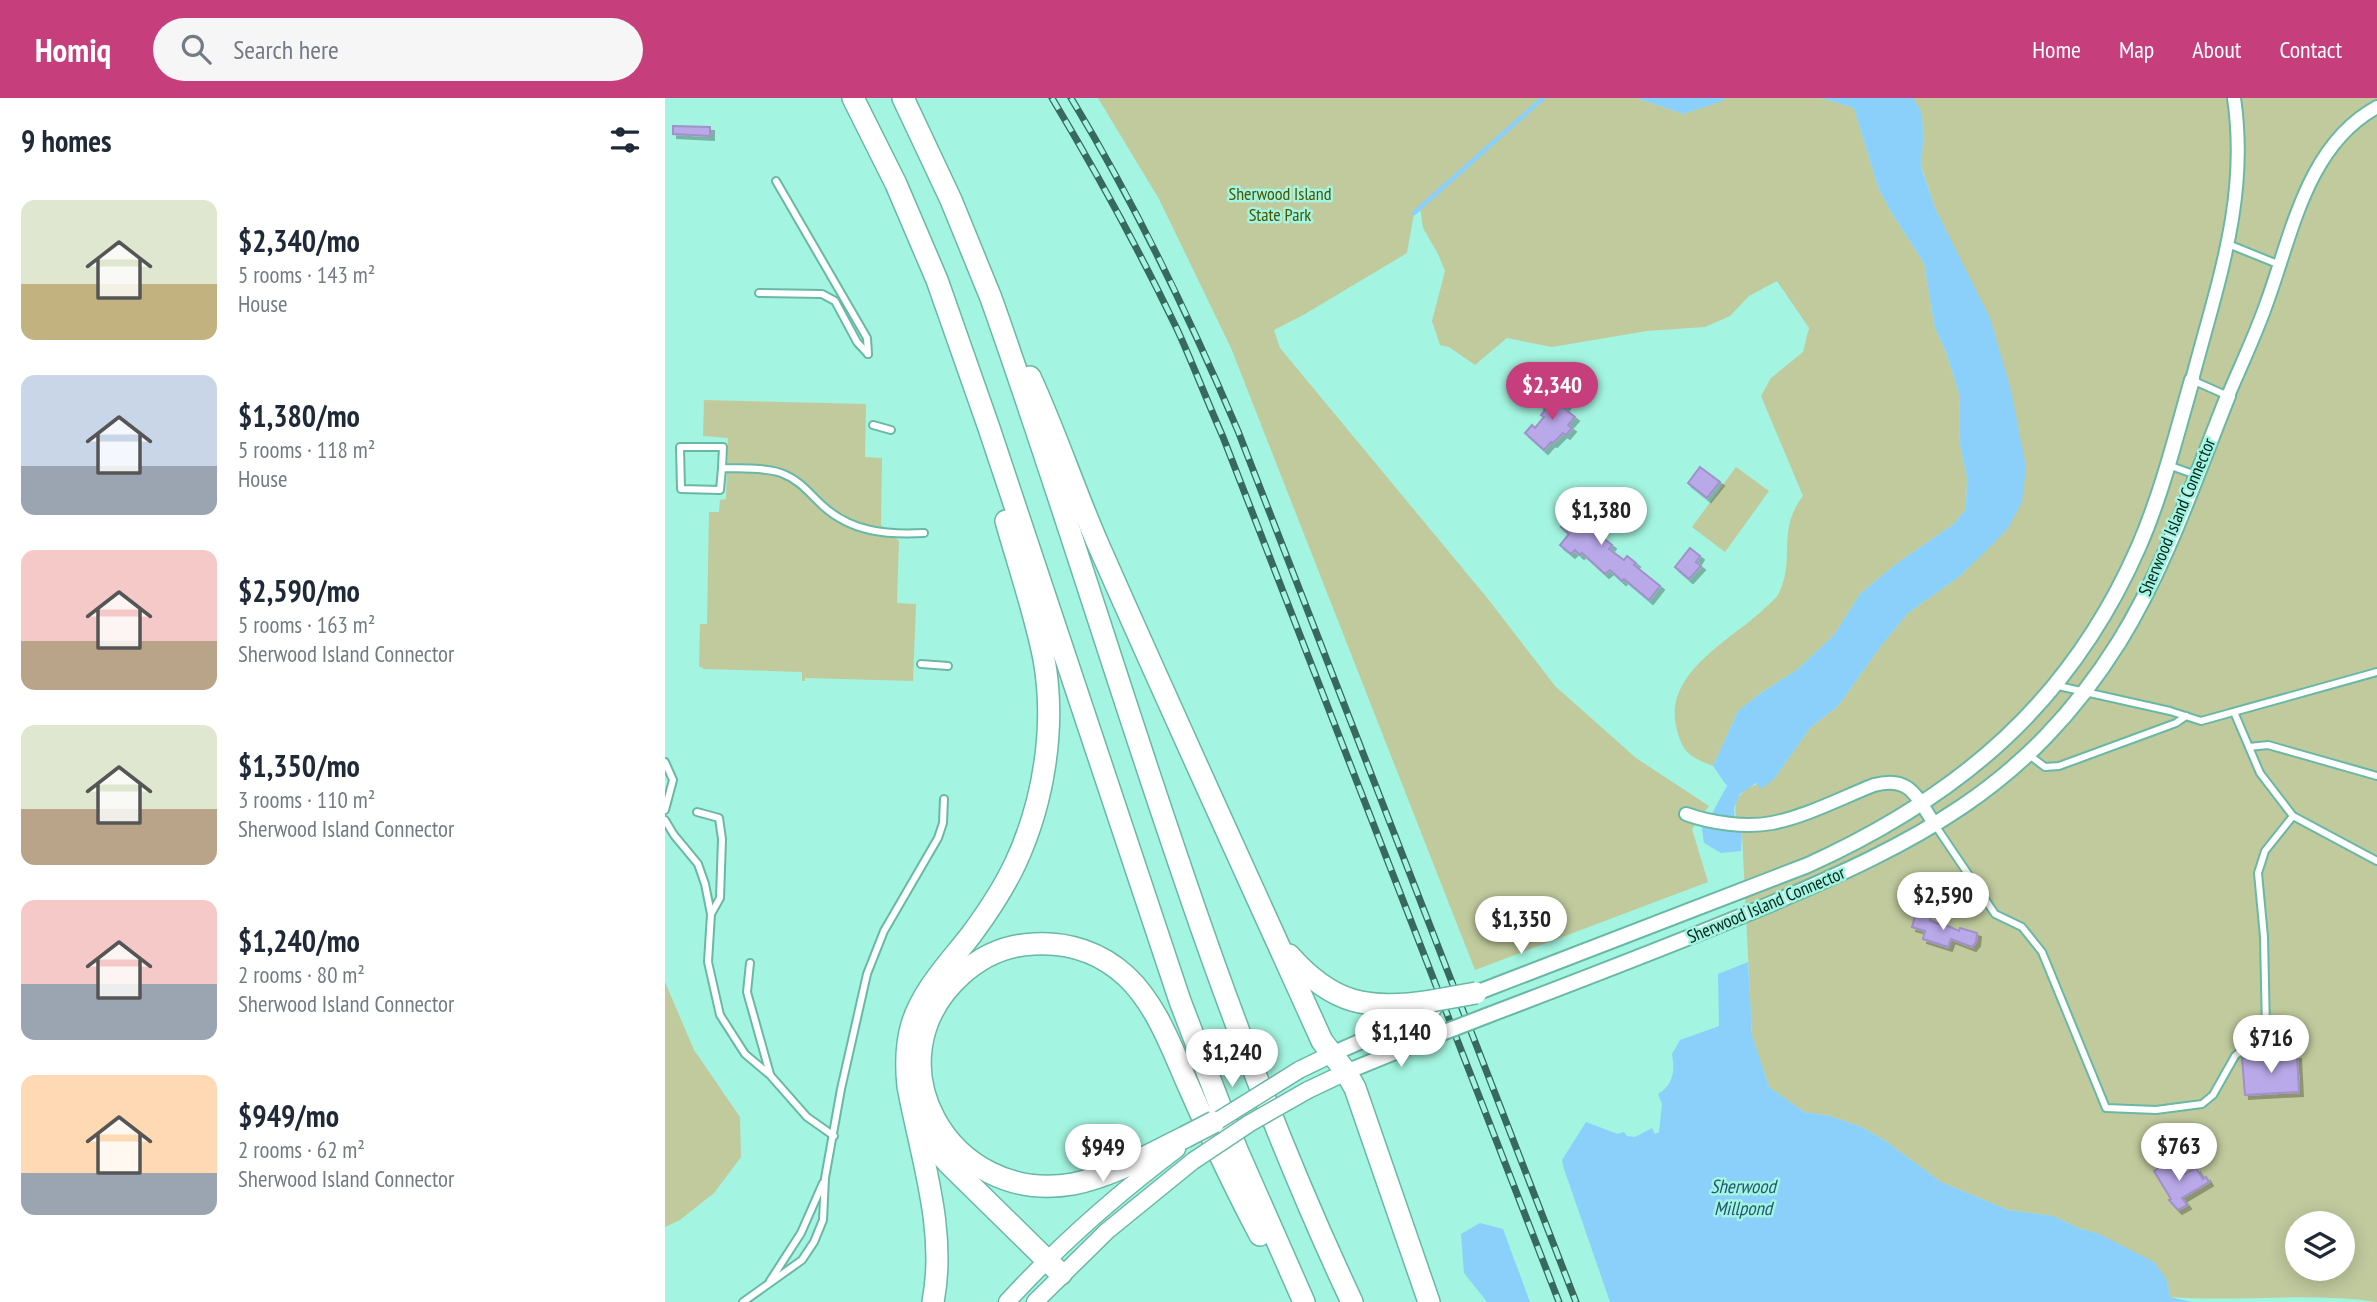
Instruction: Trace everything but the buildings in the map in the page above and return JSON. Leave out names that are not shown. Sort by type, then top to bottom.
[{"type":"highway","points":[[853,98],[896,184],[937,280],[1180,1001],[1237,1150],[1304,1302]]},
{"type":"highway","points":[[903,98],[1046,411],[1078,497],[1112,576],[1322,1041],[1346,1072],[1358,1099],[1429,1302]]},
{"type":"highway","points":[[972,249],[1021,385],[1223,993],[1301,1188],[1352,1302]]},
{"type":"highway","points":[[933,1302],[937,1253],[934,1213],[911,1103],[907,1065],[912,1027],[923,1000],[981,921],[1016,863],[1035,806],[1044,764],[1048,722],[1047,682],[1040,640],[937,280]]},
{"type":"highway","points":[[1214,1122],[1187,1139],[1117,1170],[1072,1184],[1039,1186],[1006,1180],[990,1173],[949,1143],[927,1102],[923,1088],[921,1054],[934,1009],[943,994],[965,971],[976,962],[1007,948],[1025,944],[1063,945],[1081,949],[1114,966],[1139,990],[1154,1013],[1233,1182],[1299,1302]]},
{"type":"highway","points":[[1280,945],[1315,981],[1341,996],[1381,1006],[1433,1005],[1476,993]]},
{"type":"highway","points":[[911,1103],[938,1152],[1054,1267]]},
{"type":"main road","points":[[1214,1122],[1299,1070],[1332,1054]]},
{"type":"main road","name":"Sherwood Island Connector","points":[[1007,1302],[1193,1161],[1249,1123],[1346,1072]]},
{"type":"main road","name":"Sherwood Island Connector","points":[[1035,1302],[1054,1267],[1094,1216],[1187,1139]]},
{"type":"street","name":"Sherwood Island Connector","points":[[1476,993],[1808,865],[1859,842],[1921,805],[2000,743],[2054,685],[2082,649],[2113,600],[2140,544],[2168,465],[2228,244],[2234,212],[2238,169],[2234,98]]},
{"type":"street","name":"Sherwood Island Connector","points":[[1346,1072],[1694,936],[1879,856],[1984,793],[2029,755],[2084,692],[2132,620],[2167,550],[2267,303],[2315,171],[2342,134],[2377,107]]},
{"type":"street","points":[[1686,814],[1699,819],[1740,824],[1773,823],[1874,785],[1900,782],[1907,786],[1934,825]]},
{"type":"street","points":[[1332,1054],[1433,1005]]},
{"type":"lane","points":[[759,293],[822,294],[835,301],[856,342],[868,354],[867,338],[776,181]]},
{"type":"lane","points":[[2228,244],[2280,265]]},
{"type":"lane","points":[[2192,380],[2228,396]]},
{"type":"lane","points":[[873,425],[891,430]]},
{"type":"lane","points":[[680,446],[723,447],[722,468],[720,490],[681,489],[680,446]]},
{"type":"lane","points":[[2168,465],[2196,475]]},
{"type":"lane","points":[[722,468],[779,472],[803,485],[840,520],[862,529],[898,534],[924,533]]},
{"type":"lane","points":[[921,664],[948,666]]},
{"type":"lane","points":[[2054,685],[2201,721],[2377,672]]},
{"type":"lane","points":[[2234,712],[2260,773],[2293,816],[2377,861]]},
{"type":"lane","points":[[2029,755],[2045,767],[2059,766],[2176,723],[2186,716]]},
{"type":"lane","points":[[2249,747],[2268,745],[2377,776]]},
{"type":"lane","points":[[665,762],[673,780],[665,810]]},
{"type":"lane","points":[[743,1302],[802,1260],[814,1242],[823,1220],[825,1178],[841,1089],[867,974],[884,931],[938,838],[943,823],[944,799]]},
{"type":"lane","points":[[697,812],[719,818],[722,839],[720,898],[711,914]]},
{"type":"lane","points":[[1934,825],[1995,914],[2022,927],[2042,952],[2106,1108],[2156,1111],[2202,1104],[2213,1095],[2235,1056],[2266,1029],[2264,937],[2258,873],[2265,850],[2293,816]]},
{"type":"lane","points":[[665,820],[698,864],[705,884],[711,914],[708,962],[720,1015],[745,1054],[770,1075],[807,1117],[834,1136]]},
{"type":"lane","points":[[750,963],[747,992],[770,1075]]},
{"type":"lane","points":[[767,1285],[801,1233],[825,1178]]},
{"type":"green space","name":"Sherwood Island State Park","points":[[1098,98],[1637,98],[1683,114],[1725,98],[1821,98],[1854,108],[1878,187],[1924,263],[1935,328],[1959,393],[1960,444],[1967,478],[1966,509],[1954,524],[1896,564],[1860,594],[1834,635],[1798,669],[1738,711],[1713,766],[1698,760],[1684,748],[1676,726],[1675,706],[1681,689],[1704,658],[1778,595],[1786,568],[1790,521],[1803,496],[1761,396],[1771,378],[1803,352],[1809,328],[1777,281],[1749,296],[1730,316],[1705,327],[1647,331],[1552,347],[1507,338],[1475,365],[1449,347],[1440,345],[1432,321],[1445,271],[1423,228],[1420,207],[1414,213],[1407,253],[1274,330],[1280,348],[1488,599],[1555,686],[1636,758],[1709,806],[1692,829],[1708,882],[1475,970],[1231,348],[1159,199]]},
{"type":"green space","points":[[1913,98],[2377,98],[2377,1302],[2299,1297],[2170,1297],[2167,1280],[2099,1234],[2053,1216],[2008,1210],[1941,1182],[1884,1140],[1861,1127],[1830,1116],[1804,1112],[1769,1087],[1752,1036],[1742,834],[1735,812],[1736,803],[1739,796],[1752,786],[1774,779],[1810,728],[1839,705],[1908,613],[1960,576],[2008,528],[1954,247],[1935,208],[1921,166],[1922,114]]},
{"type":"green space","points":[[704,400],[866,404],[865,457],[882,458],[881,525],[899,541],[897,603],[916,604],[913,681],[805,678],[805,681],[802,681],[802,672],[704,669],[699,666],[700,624],[707,624],[709,512],[719,512],[720,500],[726,499],[728,438],[703,436]]},
{"type":"green space","points":[[1736,467],[1769,491],[1725,552],[1692,527]]},
{"type":"green space","points":[[665,982],[694,1050],[740,1117],[741,1157],[714,1193],[680,1220],[665,1227]]},
{"type":"water","points":[[1637,98],[1725,98],[1683,114]]},
{"type":"water","points":[[1821,98],[1913,98],[1922,113],[1921,167],[1935,208],[1990,318],[2011,390],[2026,467],[2022,502],[2008,528],[1992,545],[1960,576],[1908,613],[1839,705],[1810,728],[1774,779],[1761,789],[1756,783],[1740,794],[1734,808],[1735,819],[1742,834],[1741,851],[1721,853],[1704,843],[1701,821],[1710,817],[1727,786],[1713,766],[1738,711],[1798,669],[1834,635],[1860,594],[1896,564],[1954,524],[1966,509],[1967,478],[1960,444],[1959,393],[1935,328],[1924,263],[1878,187],[1854,108]]},
{"type":"water","name":"Sherwood Millpond","points":[[1748,962],[1752,1035],[1769,1087],[1804,1112],[1830,1116],[1861,1127],[1884,1140],[1941,1182],[2008,1210],[2053,1216],[2099,1234],[2154,1262],[2167,1280],[2170,1297],[2192,1302],[1610,1302],[1562,1160],[1586,1122],[1618,1134],[1624,1132],[1627,1136],[1635,1137],[1652,1128],[1655,1134],[1659,1132],[1662,1104],[1658,1094],[1672,1077],[1672,1054],[1680,1040],[1719,1026],[1718,974]]},
{"type":"water","points":[[1480,1223],[1503,1229],[1530,1302],[1487,1302],[1464,1273],[1461,1234]]},
{"type":"waterway","points":[[1414,213],[1543,98]]},
{"type":"railway","points":[[1052,98],[1148,270],[1177,329],[1223,437],[1559,1302]]},
{"type":"railway","points":[[1071,98],[1161,261],[1238,431],[1576,1302]]}]
